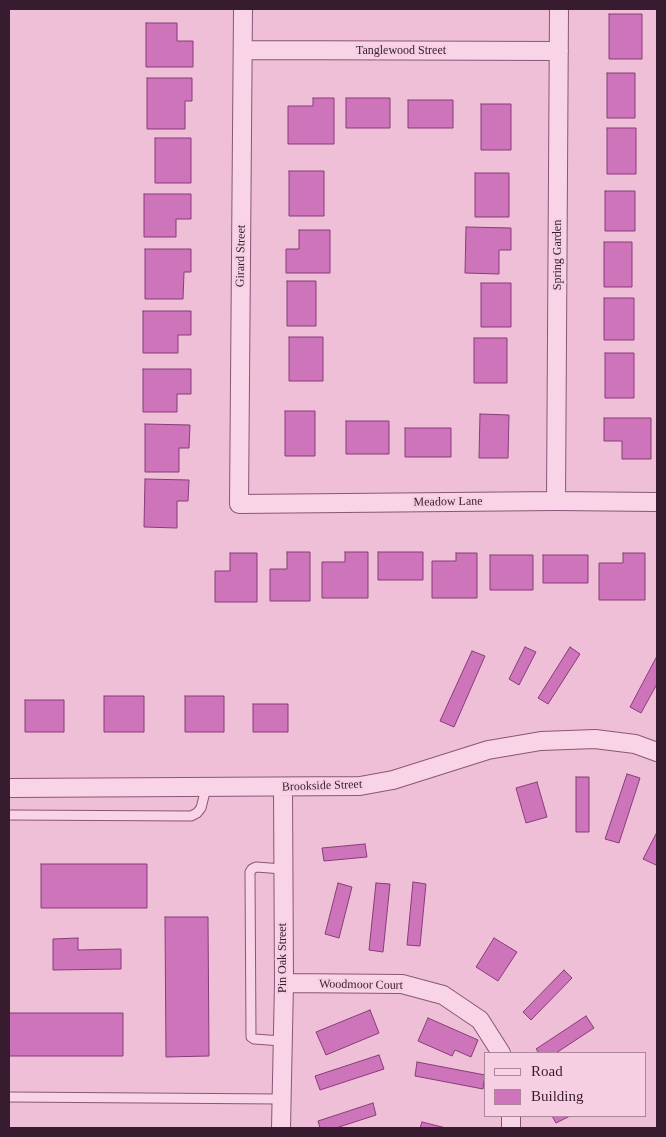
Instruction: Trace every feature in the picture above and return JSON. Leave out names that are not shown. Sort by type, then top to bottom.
[{"type":"street","name":"Girard Street","points":[[238,504],[243,9]]},
{"type":"street","name":"Spring Garden","points":[[556,501],[559,9]]},
{"type":"street","name":"Tanglewood Street","points":[[243,50],[559,51]]},
{"type":"street","name":"Meadow Lane","points":[[238,504],[657,502]]},
{"type":"street","name":"Brookside Street","points":[[9,788],[360,786],[393,780],[488,750],[541,741],[595,738],[635,744],[657,752]]},
{"type":"street","name":"Pin Oak Street","points":[[281,1128],[284,983],[284,787]]},
{"type":"street","name":"Woodmoor Court","points":[[284,983],[402,984],[443,995],[480,1020],[500,1052]]},
{"type":"lane","points":[[9,815],[191,816],[201,808],[206,788]]},
{"type":"lane","points":[[282,1041],[254,1039],[251,1037],[250,872],[252,869],[283,869]]},
{"type":"lane","points":[[9,1097],[281,1099]]},
{"type":"building","points":[[609,14],[642,14],[642,59],[609,59]]},
{"type":"building","points":[[146,23],[177,23],[177,41],[193,41],[193,67],[146,67]]},
{"type":"building","points":[[607,73],[635,73],[635,118],[607,118]]},
{"type":"building","points":[[147,78],[192,78],[192,101],[185,101],[185,129],[147,129]]},
{"type":"building","points":[[313,98],[334,98],[334,144],[288,144],[288,106],[313,106]]},
{"type":"building","points":[[346,98],[390,98],[390,128],[346,128]]},
{"type":"building","points":[[408,100],[453,100],[453,128],[408,128]]},
{"type":"building","points":[[481,104],[511,104],[511,150],[481,150]]},
{"type":"building","points":[[607,128],[636,128],[636,174],[607,174]]},
{"type":"building","points":[[155,138],[191,138],[191,183],[155,183]]},
{"type":"building","points":[[289,171],[324,171],[324,216],[289,216]]},
{"type":"building","points":[[475,173],[509,173],[509,217],[475,217]]},
{"type":"building","points":[[605,191],[635,191],[635,231],[605,231]]},
{"type":"building","points":[[144,194],[191,194],[191,219],[176,219],[176,237],[144,237]]},
{"type":"building","points":[[466,227],[511,228],[511,250],[499,250],[499,274],[465,273]]},
{"type":"building","points":[[299,230],[330,230],[330,273],[286,273],[286,249],[299,249]]},
{"type":"building","points":[[604,242],[632,242],[632,287],[604,287]]},
{"type":"building","points":[[145,249],[191,249],[191,272],[184,272],[183,299],[145,299]]},
{"type":"building","points":[[287,281],[316,281],[316,326],[287,326]]},
{"type":"building","points":[[481,283],[511,283],[511,327],[481,327]]},
{"type":"building","points":[[604,298],[634,298],[634,340],[604,340]]},
{"type":"building","points":[[143,311],[191,311],[191,335],[178,335],[178,353],[143,353]]},
{"type":"building","points":[[289,337],[323,337],[323,381],[289,381]]},
{"type":"building","points":[[474,338],[507,338],[507,383],[474,383]]},
{"type":"building","points":[[605,353],[634,353],[634,398],[605,398]]},
{"type":"building","points":[[143,369],[191,369],[191,394],[177,394],[177,412],[143,412]]},
{"type":"building","points":[[285,411],[315,411],[315,456],[285,456]]},
{"type":"building","points":[[480,414],[509,415],[508,458],[479,458]]},
{"type":"building","points":[[604,418],[651,418],[651,459],[622,459],[622,441],[604,441]]},
{"type":"building","points":[[346,421],[389,421],[389,454],[346,454]]},
{"type":"building","points":[[145,424],[190,425],[189,448],[179,448],[179,472],[145,472]]},
{"type":"building","points":[[405,428],[451,428],[451,457],[405,457]]},
{"type":"building","points":[[145,479],[189,480],[188,501],[177,501],[177,528],[144,527]]},
{"type":"building","points":[[287,552],[310,552],[310,601],[270,601],[270,569],[287,569]]},
{"type":"building","points":[[345,552],[368,552],[368,598],[322,598],[322,562],[345,562]]},
{"type":"building","points":[[378,552],[423,552],[423,580],[378,580]]},
{"type":"building","points":[[230,553],[257,553],[257,602],[215,602],[215,571],[230,571]]},
{"type":"building","points":[[456,553],[477,553],[477,598],[432,598],[432,561],[456,561]]},
{"type":"building","points":[[623,553],[645,553],[645,600],[599,600],[599,563],[623,563]]},
{"type":"building","points":[[490,555],[533,555],[533,590],[490,590]]},
{"type":"building","points":[[543,555],[588,555],[588,583],[543,583]]},
{"type":"building","points":[[525,647],[536,652],[519,685],[509,679]]},
{"type":"building","points":[[570,647],[580,654],[548,704],[538,698]]},
{"type":"building","points":[[472,651],[485,656],[454,727],[440,721]]},
{"type":"building","points":[[657,656],[657,684],[641,713],[630,707]]},
{"type":"building","points":[[104,696],[144,696],[144,732],[104,732]]},
{"type":"building","points":[[185,696],[224,696],[224,732],[185,732]]},
{"type":"building","points":[[25,700],[64,700],[64,732],[25,732]]},
{"type":"building","points":[[253,704],[288,704],[288,732],[253,732]]},
{"type":"building","points":[[627,774],[640,778],[619,843],[605,839]]},
{"type":"building","points":[[576,777],[589,777],[589,832],[576,832]]},
{"type":"building","points":[[537,782],[547,817],[526,823],[516,788]]},
{"type":"building","points":[[657,832],[657,863],[656,865],[643,859]]},
{"type":"building","points":[[365,844],[367,857],[324,861],[322,848]]},
{"type":"building","points":[[41,864],[147,864],[147,908],[41,908]]},
{"type":"building","points":[[413,882],[426,884],[420,946],[407,945]]},
{"type":"building","points":[[338,883],[352,887],[339,938],[325,934]]},
{"type":"building","points":[[376,883],[390,884],[383,952],[369,950]]},
{"type":"building","points":[[165,917],[208,917],[209,1056],[166,1057]]},
{"type":"building","points":[[78,938],[78,950],[121,949],[121,969],[53,970],[53,939]]},
{"type":"building","points":[[494,938],[517,952],[498,981],[476,967]]},
{"type":"building","points":[[564,970],[572,978],[531,1020],[523,1012]]},
{"type":"building","points":[[370,1010],[379,1033],[326,1055],[316,1032]]},
{"type":"building","points":[[9,1013],[123,1013],[123,1056],[9,1056]]},
{"type":"building","points":[[586,1016],[594,1028],[558,1052],[538,1052],[536,1049]]},
{"type":"building","points":[[428,1018],[478,1040],[471,1057],[455,1050],[452,1056],[418,1041]]},
{"type":"building","points":[[379,1055],[384,1069],[320,1090],[315,1076]]},
{"type":"building","points":[[417,1062],[483,1075],[483,1089],[415,1076]]},
{"type":"building","points":[[373,1103],[376,1115],[336,1128],[320,1128],[318,1121]]},
{"type":"building","points":[[553,1117],[568,1117],[556,1123]]},
{"type":"building","points":[[422,1122],[446,1128],[420,1128]]}]
